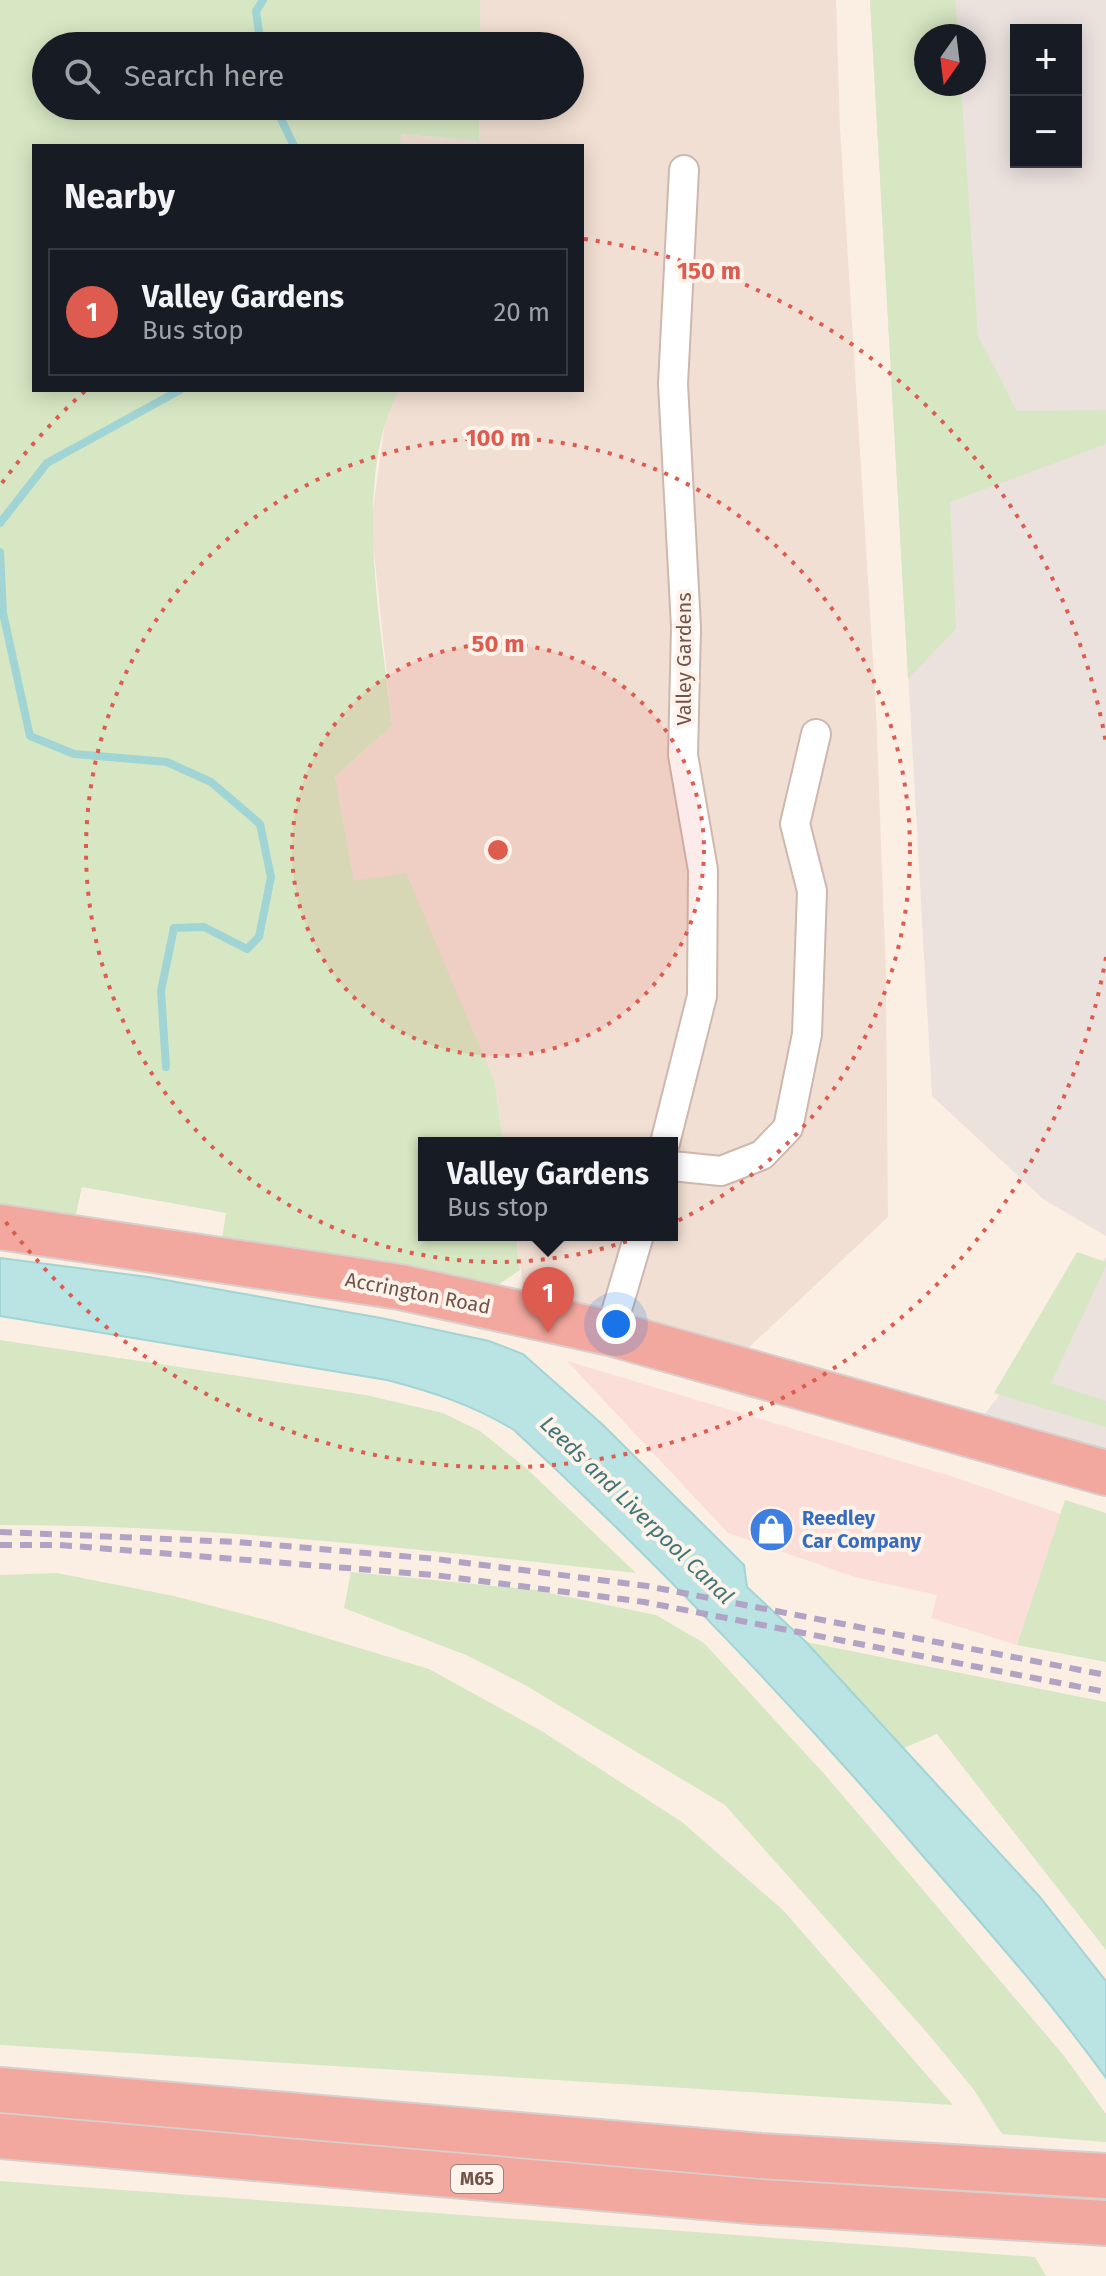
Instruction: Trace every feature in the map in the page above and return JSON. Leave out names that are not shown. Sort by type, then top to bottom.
[{"type":"highway","name":"Accrington Road","points":[[0,1227],[400,1287],[610,1333],[1106,1473]]},
{"type":"highway","points":[[0,2090],[760,2156],[1106,2176]]},
{"type":"highway","name":"M65","points":[[0,2136],[492,2180],[954,2216],[1106,2223]]},
{"type":"street","name":"Valley Gardens","points":[[667,1137],[702,996],[703,870],[683,755],[686,627],[673,384],[684,170]]},
{"type":"street","points":[[678,1167],[721,1171],[762,1155],[788,1128],[807,1034],[812,891],[795,824],[816,734]]},
{"type":"street","points":[[610,1333],[637,1241]]},
{"type":"shaded area","points":[[480,0],[836,0],[840,128],[876,709],[886,976],[888,1217],[743,1353],[525,1301],[517,1241],[678,1241],[678,1137],[502,1137],[495,1083],[354,881],[335,777],[392,725],[371,524],[386,415],[398,392],[584,392],[584,144],[400,144],[400,134],[479,141],[479,120],[584,120],[584,32],[480,32]]},
{"type":"shaded area","points":[[870,0],[1106,0],[1106,1236],[1043,1199],[932,1096]]},
{"type":"shaded area","points":[[1106,1257],[1106,1451],[984,1415]]},
{"type":"shaded area","points":[[567,1361],[954,1477],[1061,1514],[1017,1645],[931,1618],[937,1595],[855,1577],[728,1533]]},
{"type":"green space","points":[[0,0],[480,0],[480,32],[32,32],[32,120],[479,120],[479,141],[401,134],[400,144],[32,144],[32,392],[398,392],[385,426],[376,467],[373,510],[377,599],[392,725],[335,777],[354,881],[406,873],[495,1083],[502,1137],[418,1137],[418,1241],[517,1241],[520,1270],[489,1291],[221,1244],[226,1213],[82,1187],[74,1223],[0,1214]]},
{"type":"green space","points":[[870,0],[955,0],[957,24],[914,24],[914,96],[962,96],[978,336],[1017,411],[1106,410],[1106,444],[950,502],[956,629],[908,679]]},
{"type":"green space","points":[[1077,1252],[1106,1262],[1106,1266],[1051,1383],[1106,1401],[1106,1427],[994,1393]]},
{"type":"green space","points":[[0,1340],[366,1395],[443,1413],[480,1431],[525,1467],[636,1573],[239,1534],[0,1525]]},
{"type":"green space","points":[[1065,1500],[1106,1513],[1106,1662],[1017,1645]]},
{"type":"green space","points":[[351,1572],[535,1590],[656,1615],[704,1643],[827,1777],[1065,2057],[1106,2114],[1106,2142],[1002,2134],[974,2090],[929,2035],[725,1805],[525,1685],[466,1655],[344,1608]]},
{"type":"green space","points":[[57,1573],[174,1596],[429,1669],[540,1730],[682,1822],[783,1910],[953,2105],[0,2045],[0,1575]]},
{"type":"green space","points":[[806,1642],[1106,1702],[1106,1950],[937,1734],[904,1748]]},
{"type":"green space","points":[[0,2181],[1035,2257],[1046,2276],[0,2276]]},
{"type":"water","name":"Leeds and Liverpool Canal","points":[[0,1258],[148,1277],[381,1318],[489,1341],[523,1354],[603,1425],[744,1565],[747,1587],[806,1642],[1039,1896],[1106,1981],[1106,2078],[1020,1969],[830,1750],[676,1587],[514,1430],[452,1400],[387,1380],[0,1316]]},
{"type":"waterway","points":[[259,32],[256,11],[263,0]]},
{"type":"waterway","points":[[282,120],[293,144]]},
{"type":"waterway","points":[[0,523],[47,463],[176,392]]},
{"type":"waterway","points":[[0,552],[3,613],[30,736],[74,754],[167,762],[211,782],[260,824],[271,877],[259,937],[247,949],[204,927],[174,928],[161,991],[166,1067]]},
{"type":"railway","points":[[0,1532],[238,1542],[436,1559],[647,1586],[1106,1675]]},
{"type":"railway","points":[[0,1545],[60,1545],[434,1575],[644,1602],[1106,1692]]},
{"type":"place","name":"Valley Gardens","points":[[548,1333]]},
{"type":"place","name":"Reedley Car Company","points":[[771,1529]]}]
